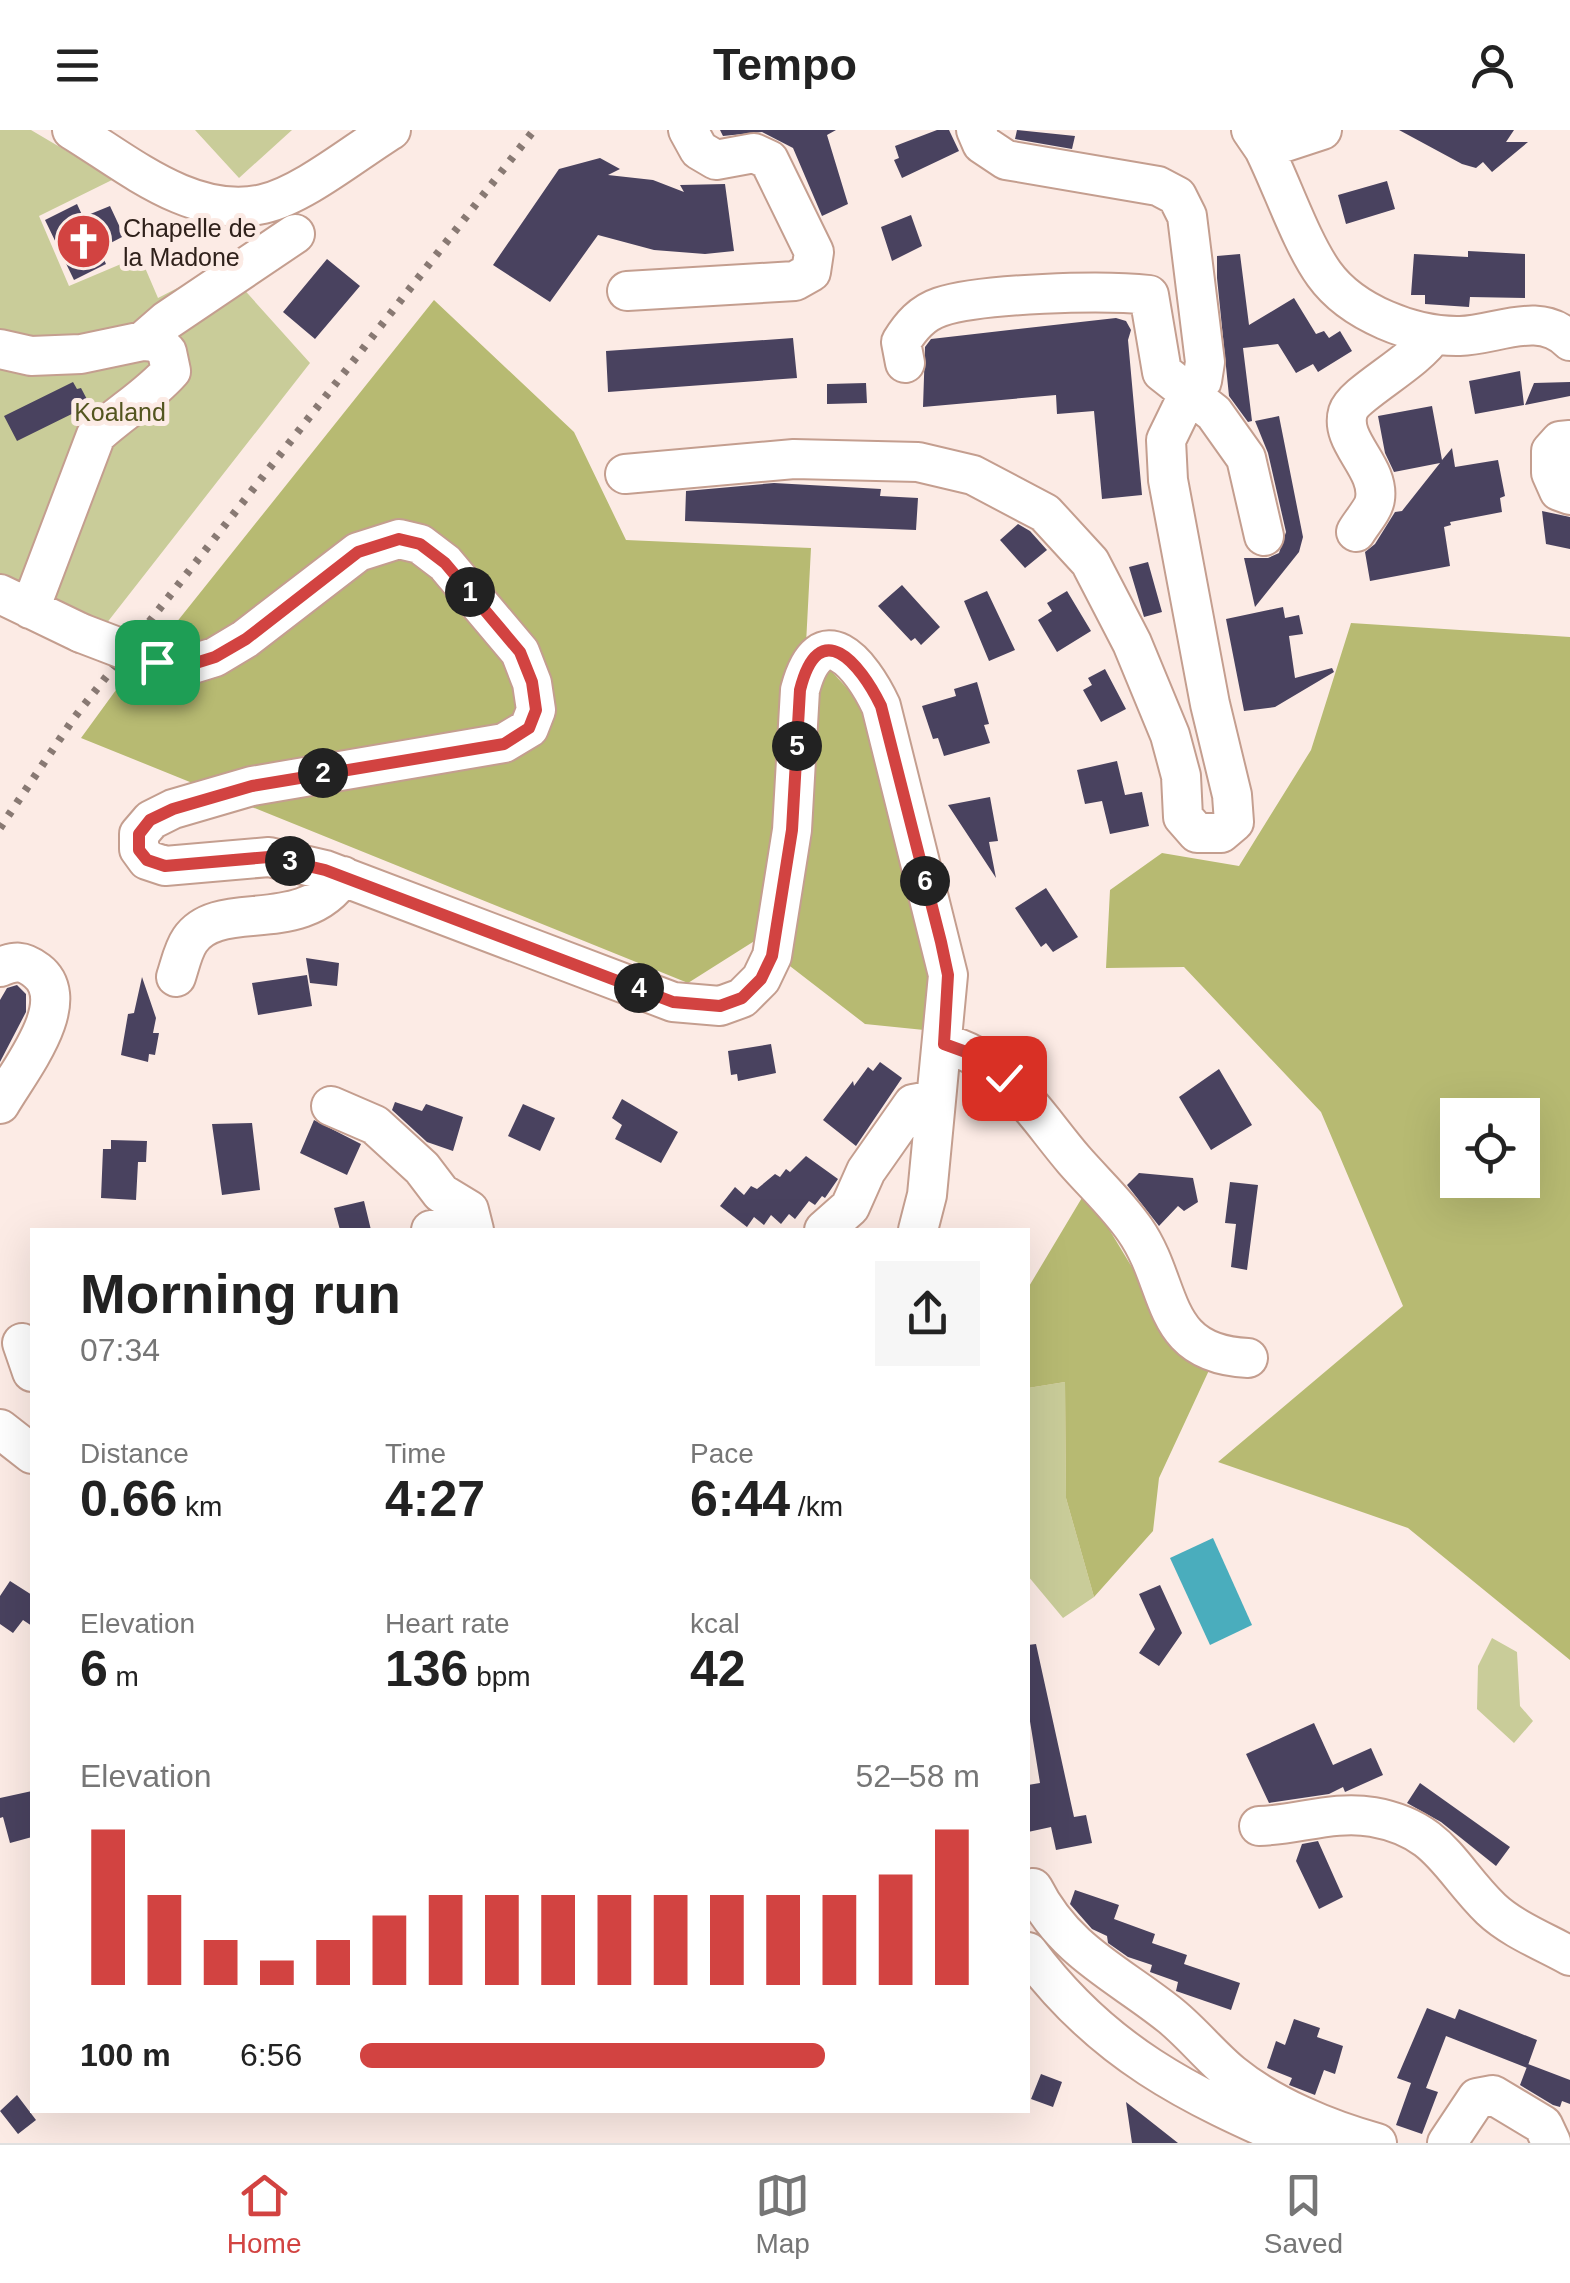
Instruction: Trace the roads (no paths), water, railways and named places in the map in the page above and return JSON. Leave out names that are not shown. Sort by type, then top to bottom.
[{"type":"street","points":[[72,130],[180,196],[235,207],[265,204],[391,130]]},
{"type":"street","points":[[626,292],[795,281],[811,272],[814,252],[768,160],[754,153],[716,160],[698,150],[688,130]]},
{"type":"street","points":[[625,474],[794,459],[918,462],[973,475],[1044,514],[1090,562],[1132,642],[1170,736],[1181,776],[1183,817],[1197,833],[1221,833],[1234,822],[1232,795],[1210,704],[1168,480],[1166,440],[1202,381],[1205,362],[1187,216],[1177,196],[1158,186],[1006,160],[982,144],[976,130]]},
{"type":"street","points":[[1322,130],[1258,139],[1324,274],[1349,298],[1379,317],[1433,335],[1464,336],[1532,324],[1565,336]]},
{"type":"street","points":[[143,341],[166,321],[295,234]]},
{"type":"street","points":[[905,362],[901,342],[913,323],[939,307],[1000,296],[1149,296],[1162,372],[1214,413],[1246,458],[1264,536]]},
{"type":"street","points":[[1356,532],[1376,500],[1372,478],[1347,426],[1348,412],[1354,400],[1410,362],[1433,335]]},
{"type":"street","points":[[0,350],[31,356],[81,354],[143,341],[157,342],[167,352],[172,371],[155,390],[96,435],[15,602],[157,662],[186,666],[215,657],[246,639],[358,552],[399,539],[420,544],[445,563],[520,652],[532,682],[536,710],[529,728],[504,744],[252,786],[173,809],[150,820],[139,834],[139,850],[147,860],[165,866],[269,857],[343,876],[673,1002],[720,1006],[742,998],[761,979],[776,941],[792,830],[802,680],[815,654],[830,650],[848,656],[865,673],[881,706],[948,975],[928,1195],[919,1228]]},
{"type":"street","points":[[1570,440],[1560,441],[1551,451],[1551,462],[1559,491],[1570,495]]},
{"type":"street","points":[[176,976],[192,937],[216,921],[276,915],[315,905],[343,876]]},
{"type":"street","points":[[0,966],[16,961],[29,965],[46,978],[52,994],[50,1015],[0,1104]]},
{"type":"street","points":[[944,1044],[977,1056],[1004,1078],[1135,1230],[1175,1323],[1204,1349],[1222,1356],[1248,1358]]},
{"type":"street","points":[[826,1228],[850,1207],[866,1170],[913,1104],[935,1100]]},
{"type":"street","points":[[330,1106],[375,1125],[422,1168],[441,1193],[468,1210],[473,1228]]},
{"type":"street","points":[[0,1429],[30,1452]]},
{"type":"street","points":[[1259,1826],[1285,1826],[1344,1814],[1394,1822],[1439,1845],[1493,1911],[1570,1956]]},
{"type":"street","points":[[1033,1888],[1046,1914],[1070,1943],[1174,2018],[1234,2076],[1329,2130],[1376,2143]]},
{"type":"street","points":[[1030,1954],[1090,2022],[1138,2064],[1221,2110],[1300,2143]]},
{"type":"street","points":[[1447,2143],[1478,2098],[1493,2094],[1543,2125],[1551,2142]]},
{"type":"water","points":[[1213,1538],[1252,1625],[1210,1645],[1170,1558]]},
{"type":"railway","points":[[0,828],[74,718],[534,130]]},
{"type":"place","name":"Chapelle de la Madone","points":[[84,242]]},
{"type":"park label","name":"Koaland","points":[[120,412]]}]
